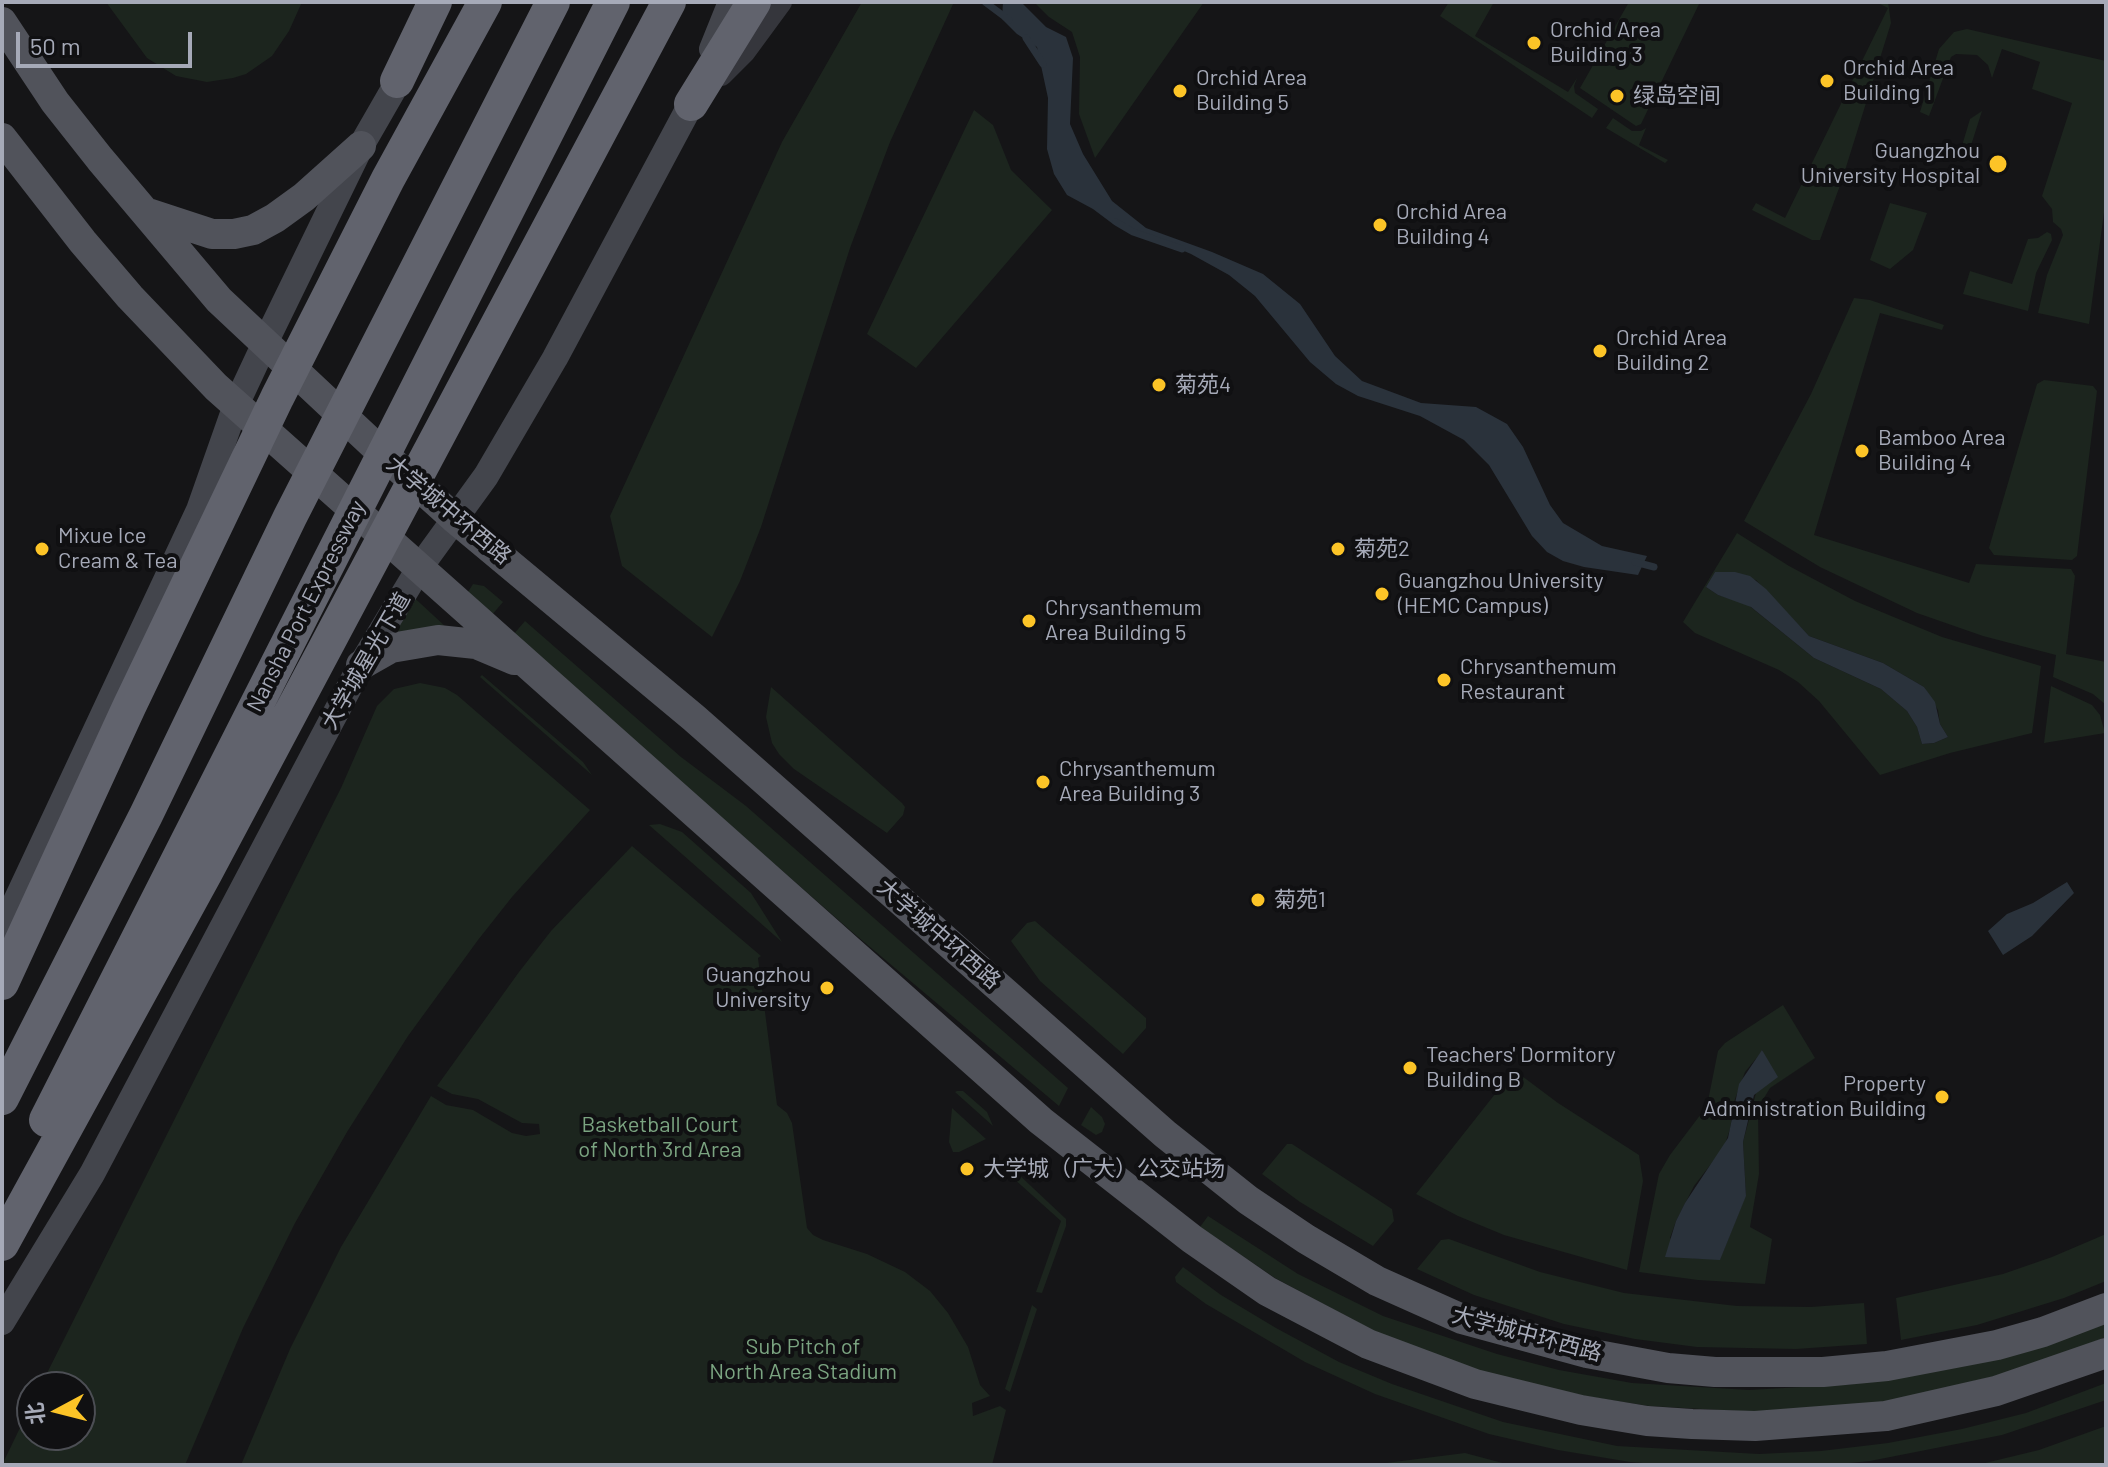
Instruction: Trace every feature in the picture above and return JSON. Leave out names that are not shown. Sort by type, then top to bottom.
[{"type":"highway","points":[[397,81],[435,2]]},
{"type":"highway","points":[[2,983],[129,707],[277,398],[388,179],[485,2]]},
{"type":"highway","points":[[2,1098],[146,815],[290,517],[553,2]]},
{"type":"highway","name":"Nansha Port Expressway","points":[[2,1210],[613,2]]},
{"type":"highway","points":[[691,104],[754,2]]},
{"type":"highway","points":[[2,1244],[190,902],[664,13]]},
{"type":"main road","points":[[2,931],[199,510],[236,405],[265,343],[361,146],[397,81],[447,2]]},
{"type":"main road","name":"大学城星光下道","points":[[2,1322],[99,1161],[361,665],[420,567],[486,476],[555,358],[691,104],[731,2]]},
{"type":"main road","name":"大学城中环西路","points":[[2,22],[55,102],[219,300],[454,518],[694,718],[1165,1134],[1248,1200],[1360,1272],[1462,1319],[1587,1353],[1668,1368],[1763,1374],[1887,1366],[1953,1354],[2043,1332],[2106,1308]]},
{"type":"main road","points":[[2,138],[130,297],[236,405],[1041,1121],[1234,1269],[1305,1312],[1368,1344],[1475,1384],[1552,1404],[1647,1421],[1731,1426],[1886,1416],[1996,1391],[2106,1353]]},
{"type":"main road","points":[[143,211],[212,234],[253,230],[304,197],[361,146]]},
{"type":"main road","points":[[361,665],[402,644],[453,640],[490,650],[538,672]]},
{"type":"street","points":[[397,81],[426,2]]},
{"type":"street","points":[[691,104],[744,51],[780,2]]},
{"type":"green space","points":[[106,2],[302,2],[289,31],[272,56],[246,74],[207,82],[176,76],[147,58]]},
{"type":"green space","points":[[862,2],[954,2],[890,142],[850,248],[761,527],[740,581],[712,637],[622,566],[610,516],[782,142]]},
{"type":"green space","points":[[1034,2],[1204,2],[1095,158],[1079,114],[1080,57],[1072,32],[1049,17]]},
{"type":"green space","points":[[1449,2],[1494,2],[1475,36],[1568,92],[1577,78],[1575,93],[1598,109],[1592,118],[1440,16]]},
{"type":"green space","points":[[1629,2],[1700,2],[1641,124],[1636,126],[1580,88]]},
{"type":"green space","points":[[1876,2],[1888,2],[1891,23],[1842,180],[1820,240],[1812,240],[1752,210],[1756,203],[1785,218],[1888,8]]},
{"type":"green space","points":[[1967,29],[2106,61],[2106,198],[2089,324],[2038,313],[2047,275],[2063,235],[2053,222],[2052,209],[2042,196],[2072,103],[2032,89],[2040,62],[2002,49],[1992,78],[1988,65],[1977,55],[1956,54],[1951,57],[1929,116],[1920,112],[1939,49],[1954,32]]},
{"type":"green space","points":[[974,110],[993,125],[1011,170],[1052,210],[916,368],[867,334]]},
{"type":"green space","points":[[1982,111],[1966,161],[1958,159],[1970,119]]},
{"type":"green space","points":[[1613,118],[1632,131],[1646,128],[1639,145],[1668,160],[1665,163],[1606,128]]},
{"type":"green space","points":[[1890,203],[1927,213],[1913,250],[1890,269],[1870,260]]},
{"type":"green space","points":[[2047,232],[2052,240],[2036,273],[2028,311],[1963,294],[1970,271],[2012,284],[2028,239],[2038,238]]},
{"type":"green space","points":[[1854,298],[1870,300],[1944,325],[1942,330],[1880,313],[1814,535],[1969,583],[1976,564],[2071,569],[2075,576],[2066,654],[2106,662],[2106,705],[2093,694],[2053,677],[2056,655],[1983,636],[1917,613],[1820,567],[1744,521],[1811,394]]},
{"type":"green space","points":[[2044,380],[2093,386],[2097,391],[2077,556],[2072,560],[1994,555],[1989,548],[2037,384]]},
{"type":"green space","points":[[1737,533],[1789,566],[1855,601],[1942,637],[2041,666],[2032,733],[1950,753],[1880,775],[1819,701],[1798,682],[1779,670],[1695,633],[1683,622]],"holes":[[[1715,572],[1756,580],[1809,636],[1883,663],[1924,687],[1938,710],[1940,724],[1948,737],[1922,744],[1917,727],[1907,711],[1881,689],[1814,658],[1747,604],[1718,595],[1706,587]]]},
{"type":"green space","points":[[473,584],[484,586],[503,602],[491,616],[468,592]]},
{"type":"green space","points":[[407,591],[446,627],[380,643]]},
{"type":"green space","points":[[525,621],[681,757],[746,806],[1068,1088],[1059,1106],[851,931],[513,635]]},
{"type":"green space","points":[[482,675],[583,762],[592,775],[480,677]]},
{"type":"green space","points":[[420,683],[445,688],[457,695],[590,810],[478,940],[408,1036],[347,1132],[295,1223],[243,1328],[185,1465],[2,1465],[16,1436],[16,1451],[96,1451],[96,1371],[48,1371],[341,788],[377,706],[394,689]]},
{"type":"green space","points":[[2051,686],[2092,705],[2100,715],[2105,733],[2044,743]]},
{"type":"green space","points":[[771,687],[902,803],[905,807],[903,815],[887,833],[794,769],[779,754],[772,743],[766,717]]},
{"type":"green space","points":[[660,824],[682,832],[751,893],[782,942],[649,825]]},
{"type":"green space","points":[[632,846],[761,956],[758,958],[777,1105],[787,1113],[792,1123],[807,1228],[823,1240],[867,1254],[905,1272],[930,1291],[948,1313],[968,1347],[980,1385],[990,1396],[972,1403],[973,1416],[1000,1406],[1006,1410],[992,1465],[241,1465],[290,1349],[341,1247],[431,1096],[446,1105],[473,1110],[512,1133],[526,1136],[540,1134],[539,1124],[522,1123],[478,1099],[452,1094],[437,1086],[551,931]]},
{"type":"green space","points":[[1035,921],[1146,1018],[1146,1028],[1123,1054],[1040,981],[1011,941],[1027,923]]},
{"type":"green space","points":[[1783,1005],[1815,1058],[1770,1088],[1758,1112],[1759,1174],[1750,1227],[1772,1239],[1765,1284],[1639,1272],[1659,1174],[1707,1106],[1718,1051],[1725,1043]],"holes":[[[1763,1050],[1743,1142],[1746,1195],[1720,1259],[1692,1258],[1670,1238],[1694,1186],[1724,1147],[1745,1072]]]},
{"type":"green space","points":[[1514,1070],[1558,1103],[1639,1155],[1643,1181],[1627,1270],[1504,1235],[1416,1194]]},
{"type":"green space","points":[[963,1091],[987,1112],[993,1126],[955,1092]]},
{"type":"green space","points":[[1091,1107],[1105,1124],[1102,1132],[1096,1135],[1081,1125]]},
{"type":"green space","points":[[952,1108],[986,1139],[953,1152],[949,1142]]},
{"type":"green space","points":[[1287,1144],[1292,1144],[1392,1209],[1394,1221],[1373,1246],[1300,1202],[1262,1174]]},
{"type":"green space","points":[[1008,1168],[1066,1219],[1042,1293],[1036,1292],[1061,1221],[1003,1169]]},
{"type":"green space","points":[[1208,1216],[1298,1274],[1383,1316],[1497,1354],[1559,1370],[1632,1383],[1749,1390],[1854,1384],[2106,1314],[2106,1337],[1992,1377],[1884,1402],[1755,1412],[1649,1406],[1584,1396],[1479,1371],[1374,1331],[1275,1278],[1200,1227]]},
{"type":"green space","points":[[2106,1234],[2106,1281],[2064,1298],[1977,1325],[1901,1340],[1896,1298],[2003,1274]]},
{"type":"green space","points":[[1449,1239],[1540,1272],[1624,1293],[1737,1306],[1811,1307],[1864,1303],[1867,1344],[1796,1349],[1697,1347],[1635,1339],[1564,1324],[1474,1295],[1417,1269],[1441,1240]]},
{"type":"green space","points":[[1183,1267],[1221,1295],[1276,1328],[1339,1362],[1392,1384],[1503,1422],[1617,1446],[1759,1454],[1821,1451],[1888,1443],[1962,1429],[2026,1413],[2106,1383],[2106,1400],[2002,1435],[1870,1461],[1829,1465],[1668,1465],[1630,1462],[1489,1434],[1375,1394],[1305,1362],[1206,1304],[1176,1282],[1175,1277]]},
{"type":"green space","points":[[1032,1305],[1037,1309],[1010,1392],[1005,1389]]},
{"type":"green space","points":[[2106,1426],[2106,1465],[1977,1465],[2039,1450]]},
{"type":"green space","points":[[1465,1453],[1510,1465],[1370,1465]]},
{"type":"shaded area","points":[[1003,2],[1021,2],[1046,27],[1066,37],[1073,58],[1070,124],[1083,154],[1112,201],[1146,228],[1263,274],[1300,304],[1335,356],[1362,381],[1421,403],[1476,407],[1507,424],[1523,447],[1550,505],[1563,523],[1602,546],[1647,556],[1638,575],[1584,567],[1547,552],[1532,536],[1489,465],[1464,440],[1420,416],[1358,396],[1336,384],[1310,362],[1255,296],[1229,275],[1191,254],[1113,224],[1067,195],[1054,174],[1047,149],[1048,98],[1037,47],[1002,19]]},
{"type":"shaded area","points":[[1715,572],[1750,576],[1809,636],[1883,663],[1924,687],[1935,702],[1940,724],[1948,737],[1922,744],[1917,727],[1907,711],[1881,689],[1814,658],[1751,607],[1718,595],[1706,587]]},
{"type":"shaded area","points":[[2067,882],[2074,893],[2032,936],[2003,955],[1988,931],[2007,914],[2033,903]]},
{"type":"shaded area","points":[[1762,1050],[1778,1077],[1754,1095],[1743,1142],[1746,1196],[1720,1260],[1665,1257],[1685,1203],[1728,1138],[1739,1084]]},
{"type":"waterway","points":[[985,2],[1009,20]]},
{"type":"waterway","points":[[1026,38],[1043,64]]},
{"type":"waterway","points":[[1116,222],[1133,232],[1182,249]]},
{"type":"waterway","points":[[1635,562],[1654,567]]},
{"type":"place","name":"Orchid Area Building 3","points":[[1534,43]]},
{"type":"place","name":"Orchid Area Building 1","points":[[1827,81]]},
{"type":"place","name":"Orchid Area Building 5","points":[[1180,91]]},
{"type":"place","name":"绿岛空间","points":[[1617,96]]},
{"type":"place","name":"Guangzhou University Hospital","points":[[1998,164]]},
{"type":"place","name":"Orchid Area Building 4","points":[[1380,225]]},
{"type":"place","name":"Orchid Area Building 2","points":[[1600,351]]},
{"type":"place","name":"菊苑4","points":[[1159,385]]},
{"type":"place","name":"Bamboo Area Building 4","points":[[1862,451]]},
{"type":"place","name":"Mixue Ice Cream & Tea","points":[[42,549]]},
{"type":"place","name":"菊苑2","points":[[1338,549]]},
{"type":"place","name":"Guangzhou University (HEMC Campus)","points":[[1382,594]]},
{"type":"place","name":"Chrysanthemum Area Building 5","points":[[1029,621]]},
{"type":"place","name":"Chrysanthemum Restaurant","points":[[1444,680]]},
{"type":"place","name":"Chrysanthemum Area Building 3","points":[[1043,782]]},
{"type":"place","name":"菊苑1","points":[[1258,900]]},
{"type":"place","name":"Guangzhou University","points":[[827,988]]},
{"type":"place","name":"Teachers' Dormitory Building B","points":[[1410,1068]]},
{"type":"place","name":"Property Administration Building","points":[[1942,1097]]},
{"type":"place","name":"大学城（广大）公交站场","points":[[967,1169]]},
{"type":"park label","name":"Basketball Court of North 3rd Area","points":[[660,1138]]},
{"type":"park label","name":"Sub Pitch of North Area Stadium","points":[[803,1360]]}]
